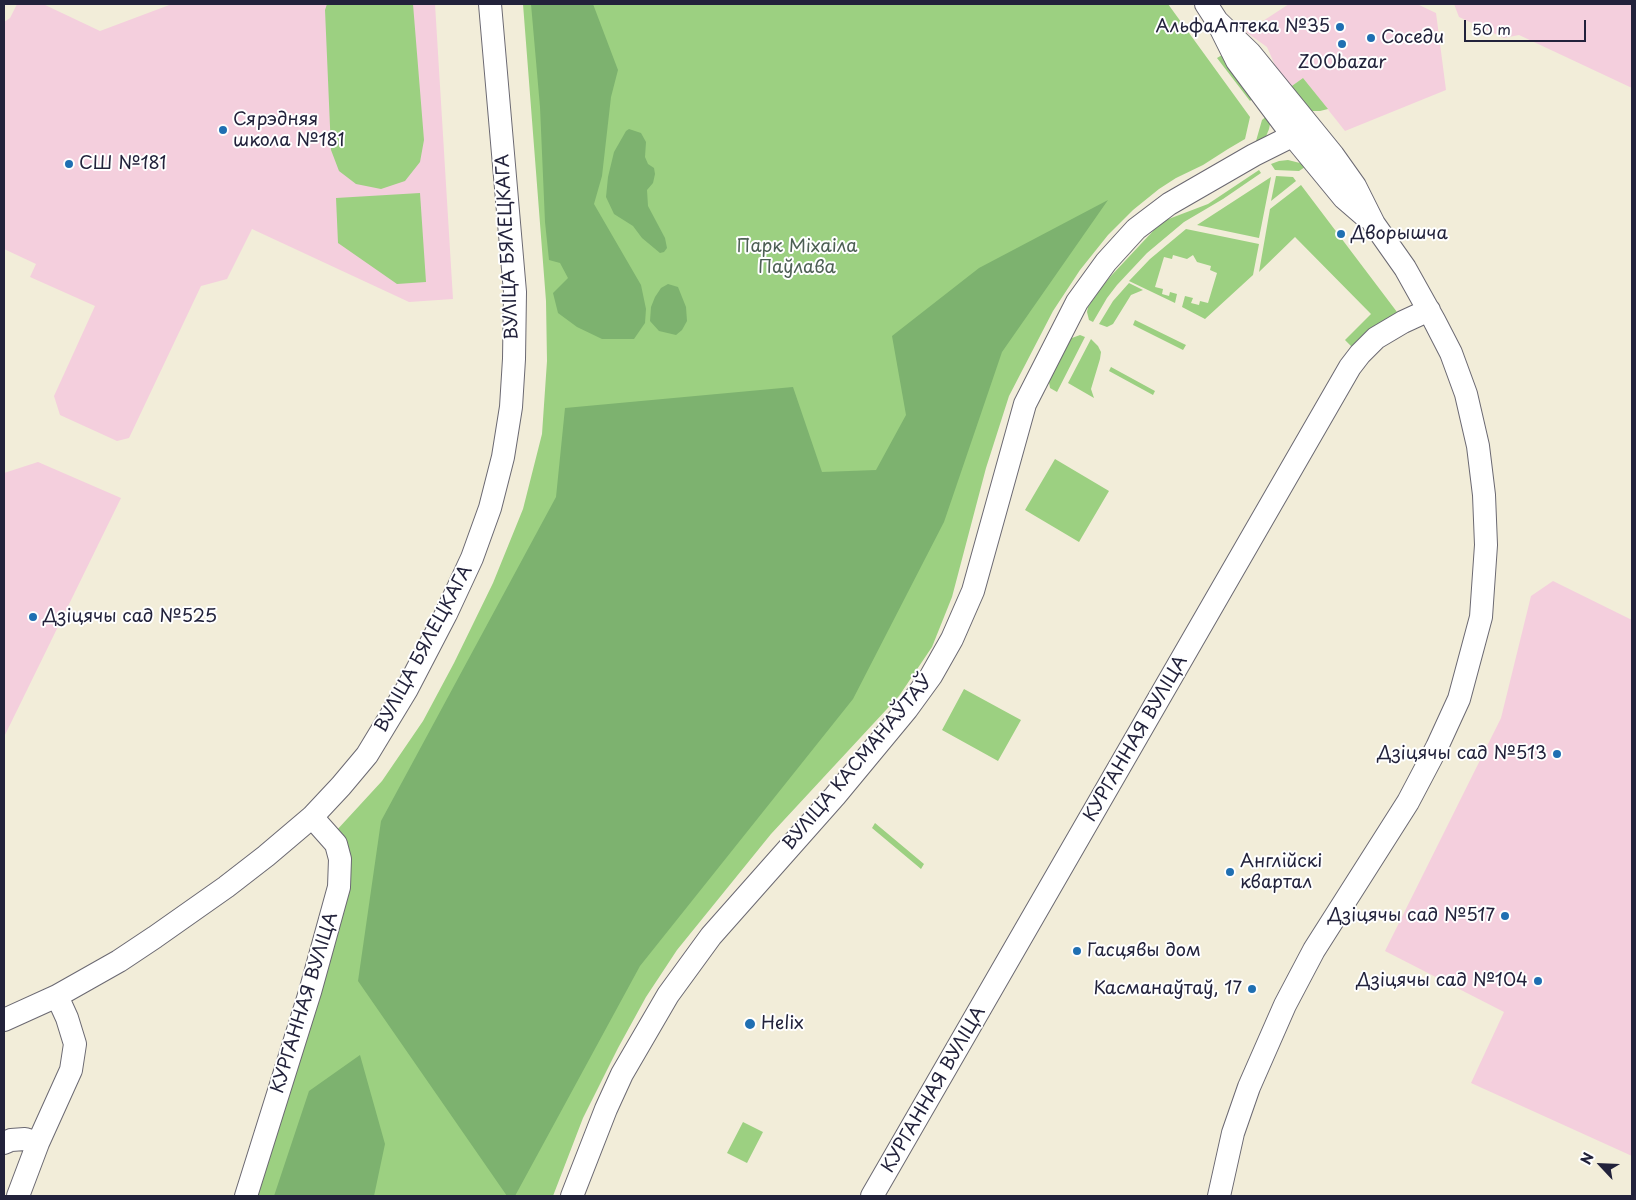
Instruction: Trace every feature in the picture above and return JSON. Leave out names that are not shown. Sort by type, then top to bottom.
[{"type":"street","name":"ВУЛІЦА БЯЛЕЦКАГА","points":[[4,1020],[56,996],[119,961],[188,915],[266,856],[312,817],[367,754],[408,689],[446,614],[472,558],[490,508],[504,457],[511,408],[515,292],[490,4]]},
{"type":"street","points":[[1212,12],[1237,61],[1302,132],[1344,198],[1374,224],[1405,268],[1429,310],[1450,353],[1466,394],[1478,446],[1484,495],[1486,545],[1482,617],[1459,699],[1437,747],[1408,802],[1314,950],[1285,1005],[1249,1087],[1233,1133],[1220,1196]]},
{"type":"street","name":"ВУЛІЦА КАСМАНАЎТАЎ","points":[[572,1196],[618,1083],[668,995],[711,936],[835,796],[907,709],[952,639],[973,591],[1025,404],[1077,302],[1106,262],[1136,229],[1169,204],[1254,155],[1302,132]]},
{"type":"street","name":"КУРГАННАЯ ВУЛІЦА","points":[[872,1196],[1350,367],[1376,338],[1429,310]]},
{"type":"street","name":"КУРГАННАЯ ВУЛІЦА","points":[[246,1196],[310,992],[339,887],[340,859],[336,844],[312,817]]},
{"type":"street","points":[[18,1196],[38,1143],[71,1070],[75,1044],[67,1018],[56,996]]},
{"type":"street","points":[[4,1143],[11,1140],[25,1139],[38,1143]]},
{"type":"shaded area","name":"Сярэдняя школа №181","points":[[17,4],[43,4],[100,31],[172,4],[435,4],[453,299],[409,302],[252,229],[227,279],[201,286],[129,438],[117,441],[60,415],[54,396],[95,306],[30,277],[36,264],[4,249],[4,22],[10,18]]},
{"type":"shaded area","points":[[1289,4],[1417,4],[1436,13],[1446,90],[1345,131],[1303,78],[1289,88],[1281,79],[1267,47],[1246,32]]},
{"type":"shaded area","points":[[1454,4],[1632,4],[1632,88],[1519,35],[1504,38],[1459,17]]},
{"type":"shaded area","name":"Дзіцячы сад №525","points":[[38,462],[121,498],[4,737],[4,473]]},
{"type":"shaded area","name":"Дзіцячы сад №104","points":[[1553,581],[1632,620],[1632,1156],[1471,1083],[1504,1012],[1385,951],[1501,718],[1531,596]]},
{"type":"green space","points":[[327,4],[413,4],[424,140],[420,162],[405,181],[381,189],[356,184],[339,171],[331,150],[325,10]]},
{"type":"green space","name":"Парк Міхаіла Паўлава","points":[[523,4],[1168,4],[1250,117],[1245,139],[1203,165],[1176,178],[1133,210],[1108,235],[1080,270],[1053,311],[1009,396],[986,468],[952,597],[932,647],[899,696],[771,834],[677,950],[646,997],[618,1048],[583,1118],[553,1196],[258,1196],[335,933],[336,831],[382,781],[423,721],[454,663],[493,583],[523,509],[542,434],[547,361],[546,301]]},
{"type":"green space","points":[[531,4],[593,4],[618,70],[611,97],[602,176],[594,204],[641,285],[646,309],[645,323],[634,339],[602,339],[577,327],[558,313],[553,293],[568,278],[560,263],[549,260],[545,222],[540,107]]},
{"type":"green space","points":[[1222,55],[1254,97],[1250,101],[1217,58]]},
{"type":"green space","points":[[1303,78],[1328,109],[1312,111],[1289,88]]},
{"type":"green space","points":[[1268,115],[1269,129],[1265,139],[1259,145],[1256,141],[1262,120]]},
{"type":"green space","points":[[629,129],[641,133],[646,142],[645,157],[648,164],[654,168],[653,183],[647,190],[648,206],[665,238],[667,248],[664,252],[660,253],[642,238],[633,226],[614,214],[606,197],[608,177],[614,152]]},
{"type":"green space","points":[[1288,160],[1300,163],[1305,167],[1299,171],[1275,170],[1271,164]]},
{"type":"green space","points":[[1259,170],[1261,173],[1223,199],[1184,222],[1147,253],[1117,285],[1093,322],[1089,320],[1088,307],[1099,291],[1154,230],[1166,220],[1208,204]]},
{"type":"green space","points":[[1276,176],[1293,177],[1296,181],[1271,201]]},
{"type":"green space","points":[[1271,177],[1259,238],[1197,225]]},
{"type":"green space","points":[[1301,185],[1397,312],[1352,347],[1345,340],[1371,314],[1295,237],[1259,272],[1270,209]]},
{"type":"green space","points":[[420,193],[426,282],[397,284],[338,243],[336,198]]},
{"type":"green space","points":[[1108,200],[1002,352],[944,522],[853,699],[640,966],[515,1196],[507,1196],[358,981],[381,821],[556,497],[565,408],[793,387],[822,472],[876,470],[906,415],[892,336],[979,268]]},
{"type":"green space","points":[[1186,229],[1259,244],[1253,275],[1205,319],[1182,307],[1185,296],[1193,298],[1191,303],[1199,305],[1200,301],[1208,303],[1217,273],[1210,270],[1211,266],[1197,262],[1193,255],[1187,259],[1173,255],[1172,259],[1164,257],[1155,287],[1163,289],[1162,294],[1169,296],[1170,292],[1177,294],[1175,303],[1129,281],[1150,259]]},
{"type":"green space","points":[[1129,283],[1143,290],[1131,295],[1113,324],[1107,327],[1099,324],[1113,301]]},
{"type":"green space","points":[[668,284],[678,287],[686,307],[687,321],[682,330],[676,335],[659,331],[650,321],[651,307],[655,297],[661,288]]},
{"type":"green space","points":[[1135,320],[1186,345],[1183,350],[1133,325]]},
{"type":"green space","points":[[1080,335],[1085,337],[1057,392],[1050,388],[1049,382],[1069,342],[1072,338]]},
{"type":"green space","points":[[1091,339],[1101,352],[1091,389],[1094,398],[1068,383]]},
{"type":"green space","points":[[1111,367],[1155,391],[1153,395],[1109,371]]},
{"type":"green space","points":[[1055,459],[1109,491],[1079,542],[1025,510]]},
{"type":"green space","points":[[964,689],[1021,720],[998,761],[942,730]]},
{"type":"green space","points":[[875,823],[924,864],[921,869],[872,828]]},
{"type":"green space","points":[[360,1055],[385,1144],[374,1196],[274,1196],[309,1091]]},
{"type":"green space","points":[[743,1122],[763,1132],[747,1163],[727,1153]]},
{"type":"place","name":"АльфаАптека №35","points":[[1340,27]]},
{"type":"place","name":"Соседи","points":[[1371,38]]},
{"type":"place","name":"ZOObazar","points":[[1342,44]]},
{"type":"place","name":"Сярэдняя школа №181","points":[[223,130]]},
{"type":"place","name":"СШ №181","points":[[69,164]]},
{"type":"place","name":"Дворышча","points":[[1341,234]]},
{"type":"place","name":"Дзіцячы сад №525","points":[[33,617]]},
{"type":"place","name":"Дзіцячы сад №513","points":[[1557,754]]},
{"type":"place","name":"Англійскі квартал","points":[[1230,872]]},
{"type":"place","name":"Дзіцячы сад №517","points":[[1505,916]]},
{"type":"place","name":"Гасцявы дом","points":[[1077,951]]},
{"type":"place","name":"Дзіцячы сад №104","points":[[1538,981]]},
{"type":"place","name":"Касманаўтаў, 17","points":[[1252,989]]},
{"type":"place","name":"Helix","points":[[750,1024]]}]
